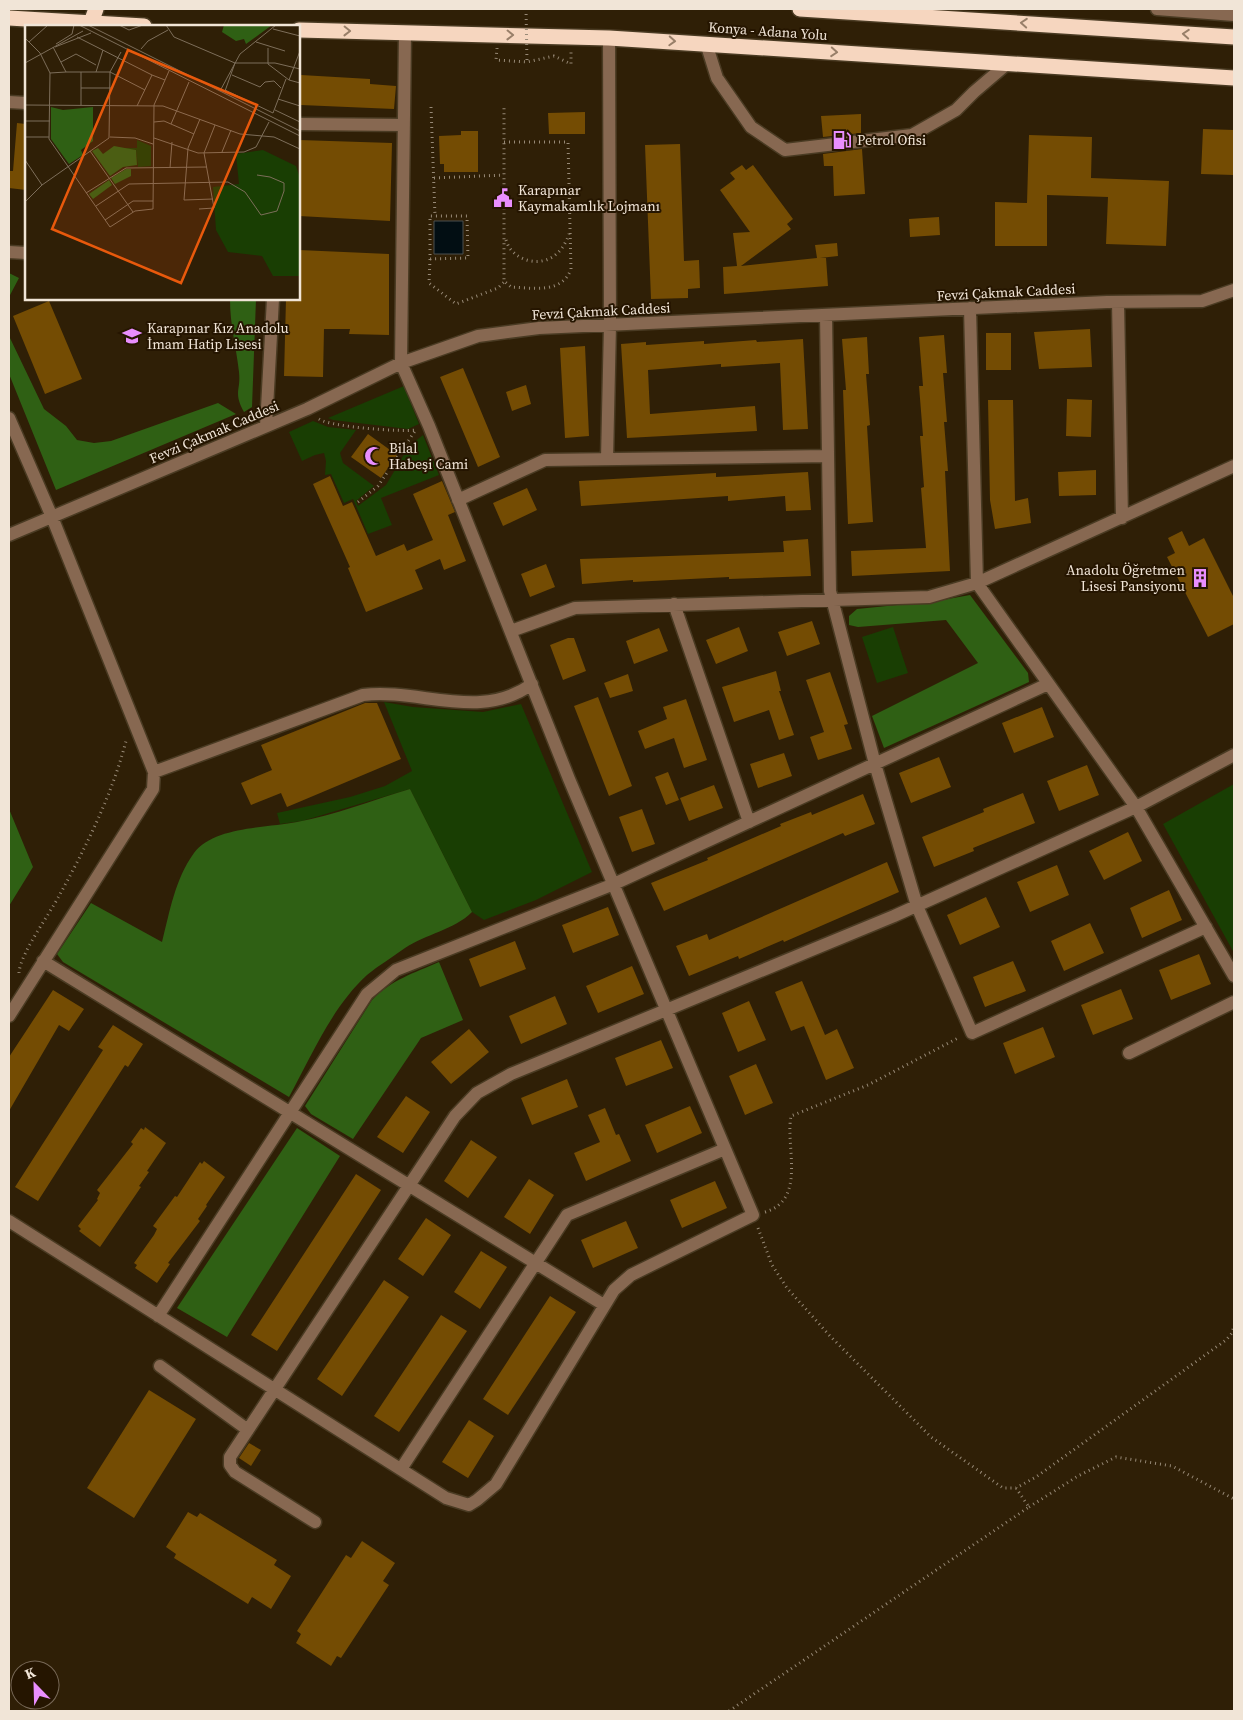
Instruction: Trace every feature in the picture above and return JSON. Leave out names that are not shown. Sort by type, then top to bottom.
[{"type":"highway","points":[[9,18],[34,15],[90,25],[96,9]]},
{"type":"highway","points":[[800,9],[934,13],[1234,37]]},
{"type":"highway","name":"Konya - Adana Yolu","points":[[300,30],[609,38],[1234,78]]},
{"type":"street","points":[[1157,9],[1234,15]]},
{"type":"street","points":[[9,1221],[446,1498],[469,1505],[478,1500],[496,1484],[614,1290],[631,1275],[753,1215],[614,884],[510,631],[429,426],[401,363],[405,33]]},
{"type":"street","points":[[607,459],[610,324],[609,38]]},
{"type":"street","points":[[706,43],[717,78],[751,127],[785,150],[912,136],[956,110],[974,92],[1008,64]]},
{"type":"street","points":[[9,102],[25,104]]},
{"type":"street","points":[[300,124],[404,125]]},
{"type":"street","points":[[9,252],[25,253]]},
{"type":"street","name":"Fevzi Çakmak Caddesi","points":[[9,535],[307,409],[401,363],[478,336],[539,328],[610,324],[1118,302],[1202,301],[1234,290]]},
{"type":"street","points":[[266,426],[273,300]]},
{"type":"street","points":[[1118,302],[1122,518]]},
{"type":"street","points":[[970,308],[977,583],[1136,807],[1234,976]]},
{"type":"street","points":[[826,315],[830,591],[874,764],[917,906],[972,1033],[1206,927]]},
{"type":"street","points":[[9,418],[52,518],[154,772],[153,788],[9,1016]]},
{"type":"street","points":[[458,500],[545,460],[828,456]]},
{"type":"street","points":[[510,631],[575,608],[929,597],[977,583],[1234,466]]},
{"type":"street","points":[[674,604],[749,822]]},
{"type":"street","points":[[154,772],[363,695],[388,695],[468,703],[484,702],[518,694],[532,684]]},
{"type":"street","points":[[158,1316],[367,994],[396,970],[614,884],[1048,684]]},
{"type":"street","points":[[315,1522],[232,1469],[230,1457],[408,1185],[455,1116],[477,1093],[511,1074],[666,1008],[917,906],[1136,807],[1234,754]]},
{"type":"street","points":[[43,961],[604,1306]]},
{"type":"street","points":[[1129,1053],[1234,1002]]},
{"type":"street","points":[[401,1469],[567,1215],[725,1148]]},
{"type":"street","points":[[160,1366],[248,1430]]},
{"type":"path","points":[[526,9],[527,62]]},
{"type":"path","points":[[496,60],[527,62],[554,56],[570,64]]},
{"type":"path","points":[[431,107],[435,216]]},
{"type":"path","points":[[504,107],[504,142],[504,281],[508,286],[513,287],[546,288],[561,284],[571,269],[568,142],[504,142]]},
{"type":"path","points":[[434,178],[504,175]]},
{"type":"path","points":[[430,259],[468,258],[467,216],[430,216],[429,282],[456,304],[498,288],[504,281]]},
{"type":"path","points":[[504,234],[507,244],[521,258],[542,261],[552,258],[560,251],[570,231]]},
{"type":"path","points":[[307,409],[321,421],[369,428],[415,430],[429,426]]},
{"type":"path","points":[[358,502],[378,486],[415,430]]},
{"type":"path","points":[[19,976],[19,967],[26,949],[45,922],[73,870],[104,804],[126,739]]},
{"type":"path","points":[[972,1033],[951,1040],[926,1056],[868,1085],[791,1116],[789,1126],[792,1165],[791,1183],[784,1200],[770,1210],[753,1215],[772,1265],[787,1288],[830,1336],[931,1437],[1003,1488],[1016,1488],[1036,1477],[1226,1340],[1232,1333],[1234,1326]]},
{"type":"path","points":[[730,1711],[1028,1507],[1078,1476],[1116,1457],[1172,1466],[1234,1499]]},
{"type":"path","points":[[1016,1488],[1028,1507]]},
{"type":"green space","points":[[9,273],[19,278],[9,297]]},
{"type":"green space","points":[[230,300],[256,300],[252,407],[244,412],[238,396],[239,372]]},
{"type":"green space","points":[[9,336],[44,409],[66,426],[77,440],[94,443],[111,441],[218,403],[236,414],[56,490],[9,374]]},
{"type":"green space","points":[[404,386],[419,424],[408,429],[328,418]]},
{"type":"green space","points":[[313,421],[328,427],[356,430],[340,453],[343,463],[374,486],[356,501],[358,506],[386,485],[409,446],[423,435],[439,475],[381,498],[392,525],[368,534],[353,499],[344,503],[331,474],[325,475],[326,461],[324,453],[302,461],[289,432]]},
{"type":"green space","points":[[970,595],[1028,673],[1029,682],[884,748],[872,716],[978,663],[946,620],[858,627],[849,625],[849,616],[857,609],[937,601]]},
{"type":"green space","points":[[893,627],[908,673],[877,683],[862,637]]},
{"type":"green space","points":[[384,702],[413,707],[483,712],[521,704],[592,872],[536,900],[484,920],[472,912],[410,789],[302,821],[280,824],[277,813],[350,797],[385,786],[412,771]]},
{"type":"green space","points":[[1234,784],[1234,953],[1163,824]]},
{"type":"green space","points":[[410,789],[472,912],[448,928],[413,943],[367,975],[343,1002],[333,1017],[289,1097],[63,962],[57,954],[91,903],[162,942],[174,896],[187,863],[203,844],[214,838],[242,830],[311,819]]},
{"type":"green space","points":[[9,809],[33,867],[9,906]]},
{"type":"green space","points":[[439,962],[463,1020],[421,1038],[353,1139],[311,1114],[305,1106],[372,1000],[395,982]]},
{"type":"green space","points":[[297,1128],[340,1156],[227,1337],[177,1308]]},
{"type":"shaded area","points":[[434,221],[463,221],[463,254],[434,254]]},
{"type":"building","points":[[301,75],[370,79],[370,84],[396,86],[394,109],[301,105]]},
{"type":"building","points":[[585,112],[585,134],[549,134],[548,113]]},
{"type":"building","points":[[861,114],[861,133],[823,137],[821,116]]},
{"type":"building","points":[[17,123],[25,124],[25,190],[9,188],[9,171],[13,171]]},
{"type":"building","points":[[1203,129],[1234,130],[1234,175],[1201,174]]},
{"type":"building","name":"Karapınar Kaymakamlık Lojmanı","points":[[461,131],[478,131],[478,172],[444,172],[444,164],[440,164],[439,136],[461,135]]},
{"type":"building","points":[[1029,135],[1092,137],[1091,178],[1169,181],[1166,246],[1106,244],[1108,197],[1047,195],[1047,246],[995,246],[995,202],[1027,203]]},
{"type":"building","points":[[300,140],[392,143],[390,221],[300,216]]},
{"type":"building","points":[[680,144],[684,261],[699,260],[700,288],[688,289],[688,298],[651,299],[645,145]]},
{"type":"building","points":[[862,149],[865,194],[834,196],[833,166],[824,166],[823,154]]},
{"type":"building","points":[[742,165],[746,170],[753,165],[793,219],[787,224],[791,229],[741,266],[817,258],[815,245],[837,243],[838,256],[820,258],[826,258],[828,286],[724,294],[723,267],[737,266],[733,233],[750,232],[720,190],[735,179],[730,173]]},
{"type":"building","points":[[939,217],[940,235],[910,237],[909,219]]},
{"type":"building","points":[[300,250],[389,254],[389,335],[349,334],[350,329],[324,329],[323,377],[284,376],[286,300],[300,300]]},
{"type":"building","points":[[49,301],[82,379],[45,394],[13,316]]},
{"type":"building","points":[[1090,329],[1092,367],[1039,369],[1034,332]]},
{"type":"building","points":[[986,333],[1011,333],[1011,370],[986,370]]},
{"type":"building","points":[[944,335],[947,373],[943,373],[947,422],[944,422],[948,471],[945,471],[950,571],[852,576],[851,551],[926,548],[921,488],[924,487],[920,436],[923,436],[919,386],[923,386],[919,337]]},
{"type":"building","points":[[867,337],[869,374],[866,374],[870,425],[867,426],[873,522],[848,524],[843,390],[846,390],[842,339]]},
{"type":"building","points":[[803,339],[808,429],[783,430],[780,363],[721,367],[721,364],[648,370],[650,414],[755,406],[757,431],[627,438],[621,344],[646,342],[646,345],[704,341],[704,344]]},
{"type":"building","points":[[585,346],[589,436],[565,438],[560,348]]},
{"type":"building","points":[[463,368],[500,457],[478,467],[440,377]]},
{"type":"building","points":[[526,385],[531,404],[512,411],[506,392]]},
{"type":"building","points":[[1067,399],[1092,400],[1091,437],[1066,436]]},
{"type":"building","points":[[988,400],[1013,400],[1015,501],[1028,498],[1031,523],[995,529],[990,500]]},
{"type":"building","name":"Bilal Habeşi Cami","points":[[368,434],[397,455],[381,478],[351,457]]},
{"type":"building","points":[[1096,470],[1096,495],[1059,496],[1058,472]]},
{"type":"building","points":[[808,472],[811,510],[786,511],[785,496],[728,501],[728,496],[581,506],[579,481],[716,473],[716,477]]},
{"type":"building","points":[[330,476],[343,506],[352,502],[376,556],[404,544],[407,551],[433,540],[413,494],[442,481],[455,512],[448,515],[466,561],[444,570],[440,559],[415,570],[423,589],[366,612],[348,568],[350,567],[313,484]]},
{"type":"building","points":[[527,488],[537,510],[503,526],[493,503]]},
{"type":"building","name":"Anadolu Öğretmen Lisesi Pansiyonu","points":[[1182,531],[1189,546],[1204,538],[1234,598],[1234,624],[1208,637],[1167,557],[1175,553],[1168,538]]},
{"type":"building","points":[[808,539],[811,576],[729,579],[729,577],[633,582],[633,580],[582,584],[580,559],[784,552],[783,541]]},
{"type":"building","points":[[546,564],[555,587],[530,597],[521,574]]},
{"type":"building","points":[[812,621],[820,644],[787,656],[778,632]]},
{"type":"building","points":[[739,627],[748,651],[716,664],[706,640]]},
{"type":"building","points":[[659,628],[668,651],[634,664],[626,641]]},
{"type":"building","points":[[568,638],[574,638],[586,671],[563,680],[550,645]]},
{"type":"building","points":[[776,671],[781,691],[779,691],[794,735],[779,740],[769,710],[734,722],[722,687]]},
{"type":"building","points":[[830,672],[848,724],[844,725],[852,749],[818,760],[810,737],[824,732],[806,680]]},
{"type":"building","points":[[628,674],[633,691],[610,698],[604,683]]},
{"type":"building","points":[[598,697],[632,786],[609,796],[574,706]]},
{"type":"building","points":[[686,699],[707,760],[684,768],[674,738],[645,749],[638,731],[667,719],[663,707]]},
{"type":"building","points":[[365,703],[377,703],[401,759],[287,807],[281,793],[251,805],[241,783],[272,770],[261,745]]},
{"type":"building","points":[[1042,707],[1054,737],[1014,753],[1002,723]]},
{"type":"building","points":[[784,753],[792,776],[758,788],[750,764]]},
{"type":"building","points":[[939,757],[951,787],[911,803],[899,773]]},
{"type":"building","points":[[1087,765],[1099,795],[1059,811],[1047,781]]},
{"type":"building","points":[[668,772],[679,800],[666,805],[655,777]]},
{"type":"building","points":[[714,785],[723,808],[689,821],[680,798]]},
{"type":"building","points":[[1023,793],[1035,823],[973,848],[974,851],[934,867],[922,837],[984,812],[983,809]]},
{"type":"building","points":[[863,794],[875,824],[845,836],[843,833],[664,911],[651,883],[708,860],[707,858],[781,826],[780,824],[811,812],[812,815]]},
{"type":"building","points":[[642,809],[655,844],[632,852],[619,817]]},
{"type":"building","points":[[1128,832],[1142,861],[1104,880],[1089,851]]},
{"type":"building","points":[[887,862],[899,892],[784,942],[783,940],[739,959],[738,956],[689,976],[676,946],[707,934],[709,940]]},
{"type":"building","points":[[1057,865],[1069,895],[1030,912],[1017,882]]},
{"type":"building","points":[[1169,890],[1182,920],[1142,938],[1130,908]]},
{"type":"building","points":[[986,897],[1000,927],[960,945],[947,915]]},
{"type":"building","points":[[608,907],[619,935],[573,953],[562,925]]},
{"type":"building","points":[[1090,923],[1104,953],[1064,971],[1051,941]]},
{"type":"building","points":[[515,941],[526,969],[480,987],[469,959]]},
{"type":"building","points":[[1199,954],[1211,984],[1171,1000],[1159,970]]},
{"type":"building","points":[[1013,961],[1026,991],[985,1007],[973,977]]},
{"type":"building","points":[[632,966],[644,994],[598,1013],[586,986]]},
{"type":"building","points":[[802,981],[825,1035],[837,1029],[854,1068],[826,1080],[804,1026],[791,1031],[775,992]]},
{"type":"building","points":[[1121,989],[1133,1019],[1093,1035],[1081,1005]]},
{"type":"building","points":[[53,990],[84,1009],[69,1031],[59,1025],[9,1111],[9,1057]]},
{"type":"building","points":[[555,996],[567,1024],[521,1044],[509,1016]]},
{"type":"building","points":[[749,1001],[766,1040],[738,1052],[722,1013]]},
{"type":"building","points":[[113,1025],[143,1044],[128,1067],[125,1065],[38,1201],[15,1187],[103,1050],[98,1047]]},
{"type":"building","points":[[1043,1027],[1055,1057],[1015,1074],[1003,1043]]},
{"type":"building","points":[[469,1029],[489,1052],[451,1084],[431,1062]]},
{"type":"building","points":[[661,1040],[673,1068],[626,1086],[615,1058]]},
{"type":"building","points":[[756,1064],[773,1103],[745,1115],[729,1076]]},
{"type":"building","points":[[567,1079],[578,1107],[532,1125],[521,1098]]},
{"type":"building","points":[[406,1096],[430,1112],[403,1153],[377,1137]]},
{"type":"building","points":[[690,1106],[702,1133],[657,1153],[645,1125]]},
{"type":"building","points":[[605,1108],[616,1135],[619,1134],[631,1161],[586,1181],[574,1153],[600,1142],[588,1115]]},
{"type":"building","points":[[145,1127],[166,1143],[147,1171],[149,1172],[139,1186],[141,1187],[100,1247],[79,1231],[81,1229],[78,1226],[98,1200],[100,1193],[97,1190],[133,1144],[131,1142],[141,1128],[144,1130]]},
{"type":"building","points":[[471,1140],[497,1157],[468,1198],[444,1181]]},
{"type":"building","points":[[204,1161],[225,1177],[198,1219],[200,1221],[168,1263],[170,1264],[157,1283],[135,1268],[137,1265],[134,1263],[154,1235],[157,1229],[153,1226],[175,1196],[177,1197],[200,1162],[202,1164]]},
{"type":"building","points":[[356,1174],[381,1190],[277,1351],[251,1335]]},
{"type":"building","points":[[529,1179],[554,1195],[530,1234],[504,1217]]},
{"type":"building","points":[[715,1181],[727,1208],[682,1228],[670,1200]]},
{"type":"building","points":[[426,1218],[451,1235],[423,1276],[398,1259]]},
{"type":"building","points":[[626,1221],[638,1248],[593,1268],[581,1240]]},
{"type":"building","points":[[481,1251],[507,1267],[480,1309],[454,1292]]},
{"type":"building","points":[[384,1280],[409,1297],[342,1396],[317,1379]]},
{"type":"building","points":[[550,1296],[576,1312],[508,1415],[483,1399]]},
{"type":"building","points":[[441,1315],[467,1331],[399,1432],[374,1416]]},
{"type":"building","points":[[149,1390],[196,1419],[134,1518],[87,1488]]},
{"type":"building","points":[[469,1420],[494,1436],[468,1478],[442,1462]]},
{"type":"building","points":[[249,1443],[261,1450],[251,1466],[239,1458]]},
{"type":"building","points":[[188,1512],[197,1517],[200,1513],[277,1560],[274,1565],[291,1576],[271,1609],[252,1597],[248,1604],[174,1558],[176,1554],[166,1547]]},
{"type":"building","points":[[362,1541],[395,1563],[383,1581],[389,1585],[341,1658],[337,1656],[331,1666],[296,1643],[301,1634],[297,1631],[346,1555],[351,1558]]},
{"type":"place","name":"Petrol Ofisi","points":[[842,140]]},
{"type":"place","name":"Karapınar Kaymakamlık Lojmanı","points":[[503,198]]},
{"type":"place","name":"Karapınar Kız Anadolu İmam Hatip Lisesi","points":[[132,336]]},
{"type":"place","name":"Bilal Habeşi Cami","points":[[374,456]]},
{"type":"place","name":"Anadolu Öğretmen Lisesi Pansiyonu","points":[[1200,578]]}]
